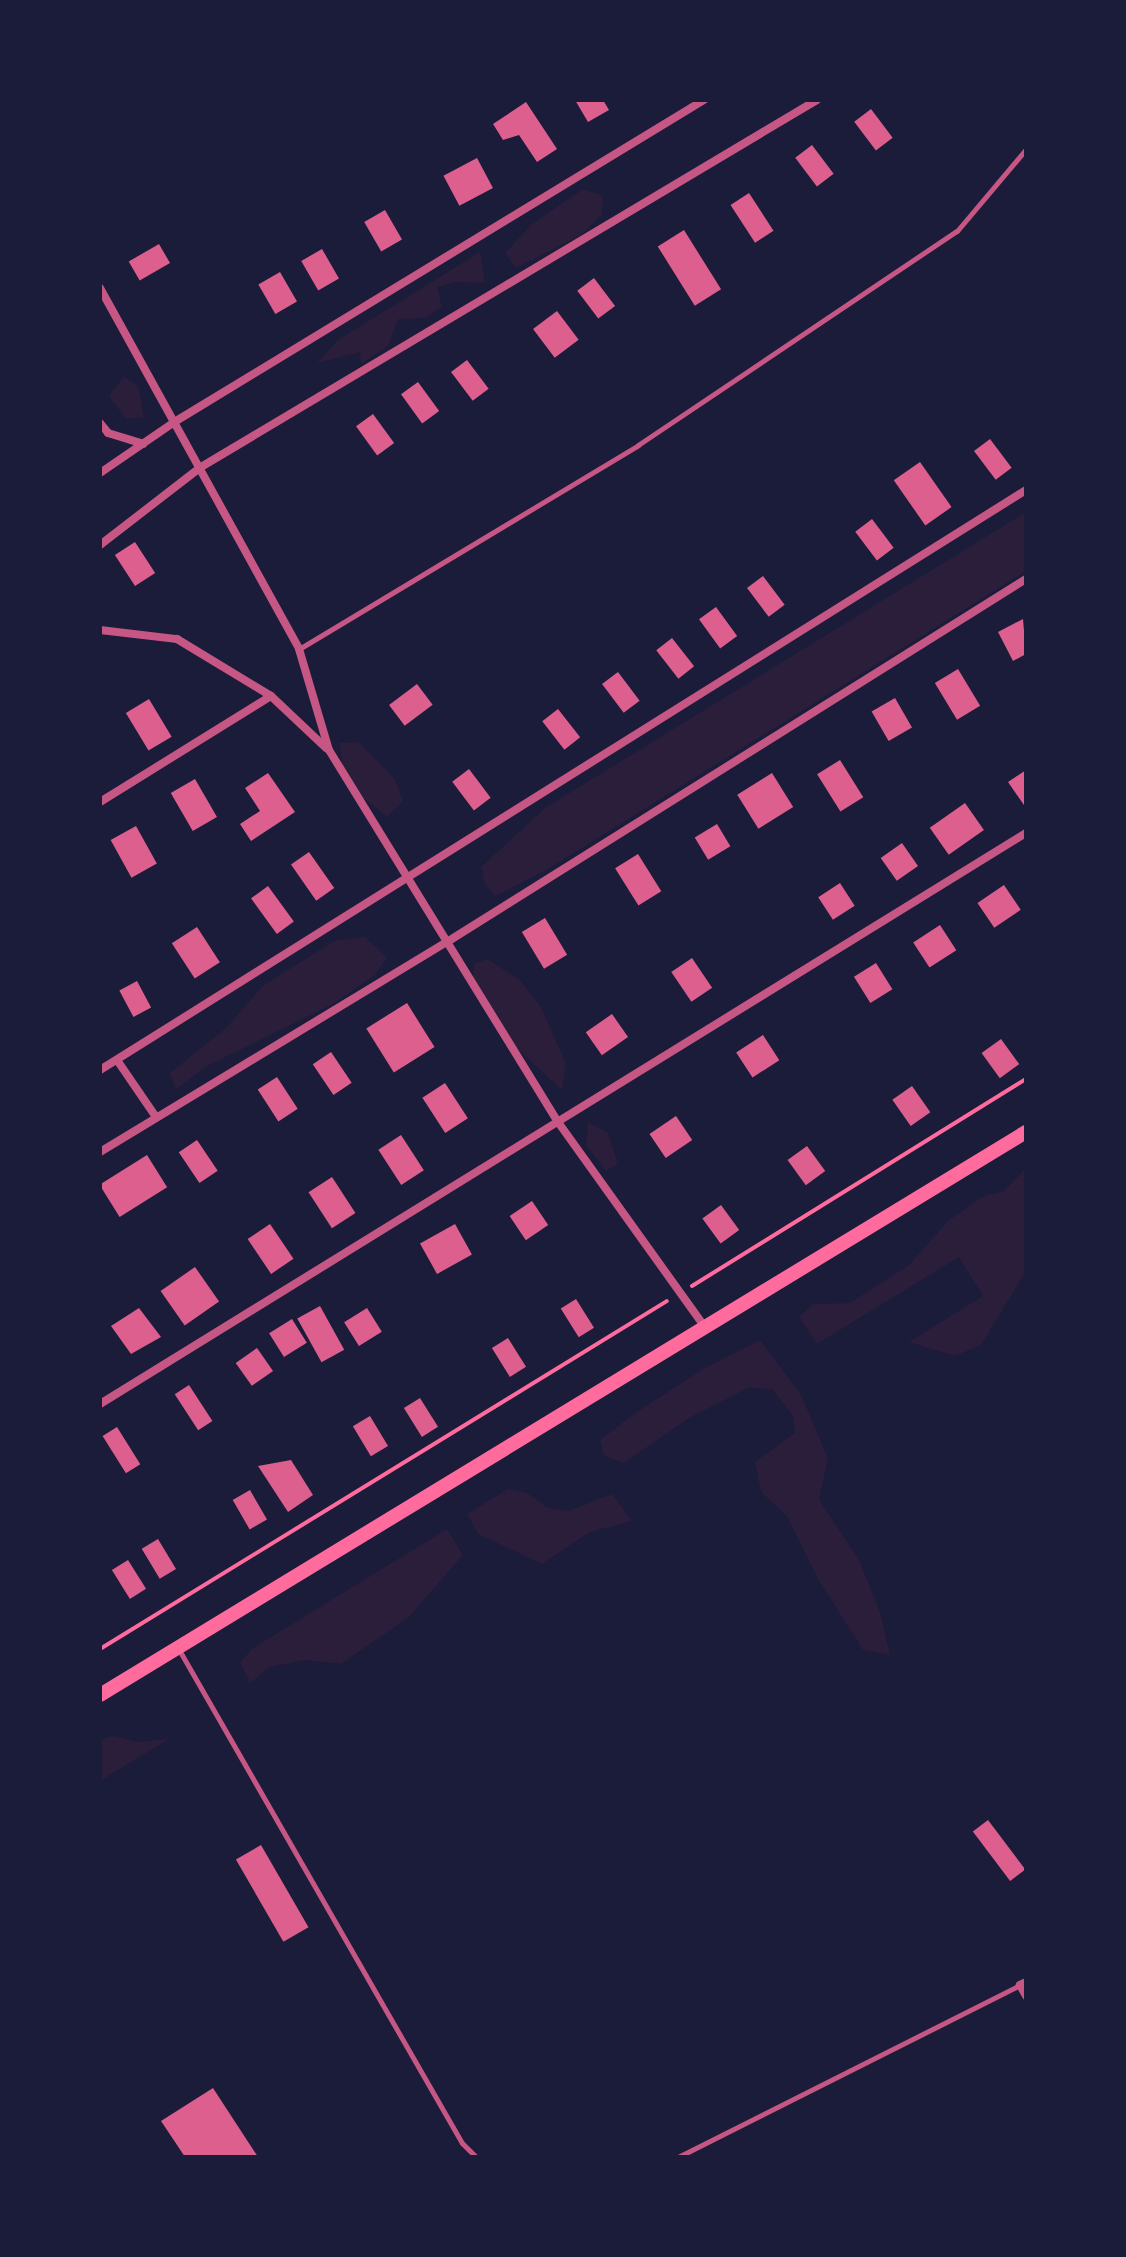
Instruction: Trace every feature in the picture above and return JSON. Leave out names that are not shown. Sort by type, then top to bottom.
[{"type":"main road","points":[[100,1695],[1026,1132]]},
{"type":"street","points":[[100,473],[176,421],[704,100]]},
{"type":"street","points":[[100,545],[201,467],[817,100]]},
{"type":"street","points":[[100,288],[299,649],[329,750],[558,1122],[705,1327]]},
{"type":"street","points":[[100,423],[108,433],[143,444]]},
{"type":"street","points":[[100,1070],[410,881],[1026,490]]},
{"type":"street","points":[[100,1152],[447,942],[1026,579]]},
{"type":"street","points":[[100,630],[177,639],[271,696],[329,750]]},
{"type":"street","points":[[100,802],[271,696]]},
{"type":"street","points":[[100,1404],[1026,833]]},
{"type":"street","points":[[117,1060],[156,1117]]},
{"type":"street","points":[[1023,1983],[1026,1996]]},
{"type":"lane","points":[[299,649],[638,445],[957,231],[1026,149]]},
{"type":"lane","points":[[178,1648],[462,2143],[476,2157]]},
{"type":"lane","points":[[678,2157],[1023,1983]]},
{"type":"path","points":[[100,1649],[1026,1079]]},
{"type":"shaded area","points":[[583,189],[603,196],[602,214],[581,235],[516,268],[505,253],[532,224]]},
{"type":"shaded area","points":[[480,252],[485,283],[455,282],[437,287],[442,307],[425,318],[398,319],[388,346],[361,364],[360,352],[317,363],[338,340]]},
{"type":"shaded area","points":[[124,376],[139,388],[144,417],[126,419],[109,396]]},
{"type":"shaded area","points":[[1026,512],[1026,571],[553,866],[496,896],[485,885],[481,867],[545,808]]},
{"type":"shaded area","points":[[358,742],[395,779],[403,801],[387,817],[361,796],[342,765],[340,743]]},
{"type":"shaded area","points":[[365,937],[387,957],[375,975],[333,1004],[203,1068],[176,1090],[170,1073],[226,1028],[264,985],[334,941]]},
{"type":"shaded area","points":[[487,959],[520,980],[541,1007],[566,1063],[562,1090],[499,1032],[472,987],[474,964]]},
{"type":"shaded area","points":[[588,1122],[608,1133],[618,1164],[606,1171],[586,1145]]},
{"type":"shaded area","points":[[1026,1168],[1026,1271],[981,1345],[955,1356],[909,1342],[983,1296],[959,1257],[817,1344],[799,1317],[813,1304],[850,1303],[909,1265],[949,1220],[984,1196],[1004,1191]]},
{"type":"shaded area","points":[[760,1340],[801,1395],[828,1458],[819,1500],[859,1560],[880,1612],[890,1655],[863,1650],[818,1579],[787,1516],[761,1492],[755,1462],[795,1433],[793,1416],[772,1389],[748,1388],[689,1418],[624,1463],[604,1456],[600,1440],[634,1414],[703,1369]]},
{"type":"shaded area","points":[[508,1489],[527,1493],[546,1507],[569,1511],[612,1494],[632,1521],[590,1532],[542,1564],[478,1534],[467,1514]]},
{"type":"shaded area","points":[[447,1529],[463,1555],[409,1617],[341,1664],[305,1660],[269,1667],[250,1683],[240,1662],[253,1648]]},
{"type":"shaded area","points":[[114,1736],[138,1742],[169,1739],[100,1781],[100,1740]]},
{"type":"building","points":[[575,100],[603,100],[609,110],[588,122]]},
{"type":"building","points":[[526,102],[557,149],[537,162],[519,135],[503,140],[493,124]]},
{"type":"building","points":[[871,109],[893,138],[876,150],[854,122]]},
{"type":"building","points":[[812,145],[834,174],[817,186],[795,158]]},
{"type":"building","points":[[477,158],[493,188],[459,206],[443,176]]},
{"type":"building","points":[[749,193],[774,231],[755,243],[731,205]]},
{"type":"building","points":[[385,210],[402,239],[381,251],[364,222]]},
{"type":"building","points":[[684,230],[721,289],[695,306],[658,246]]},
{"type":"building","points":[[159,244],[170,263],[140,281],[129,262]]},
{"type":"building","points":[[322,249],[339,278],[318,290],[301,261]]},
{"type":"building","points":[[280,272],[297,301],[275,314],[258,284]]},
{"type":"building","points":[[594,278],[615,306],[598,319],[577,291]]},
{"type":"building","points":[[557,311],[579,340],[555,358],[533,329]]},
{"type":"building","points":[[467,360],[489,389],[473,401],[451,372]]},
{"type":"building","points":[[418,382],[439,411],[422,423],[401,394]]},
{"type":"building","points":[[373,414],[394,443],[377,455],[356,426]]},
{"type":"building","points":[[990,439],[1012,468],[996,480],[974,451]]},
{"type":"building","points":[[920,462],[952,507],[925,525],[894,480]]},
{"type":"building","points":[[872,519],[894,548],[877,560],[855,532]]},
{"type":"building","points":[[135,542],[155,573],[135,586],[115,555]]},
{"type":"building","points":[[763,576],[785,605],[769,617],[747,588]]},
{"type":"building","points":[[716,607],[737,636],[720,648],[699,619]]},
{"type":"building","points":[[1023,619],[1026,654],[1013,661],[998,632]]},
{"type":"building","points":[[672,638],[694,666],[678,679],[656,650]]},
{"type":"building","points":[[958,669],[980,706],[957,720],[935,683]]},
{"type":"building","points":[[618,672],[640,701],[624,713],[602,684]]},
{"type":"building","points":[[417,684],[433,705],[405,726],[389,705]]},
{"type":"building","points":[[895,698],[912,727],[889,741],[872,712]]},
{"type":"building","points":[[149,699],[172,737],[149,751],[126,713]]},
{"type":"building","points":[[558,709],[580,737],[564,750],[542,721]]},
{"type":"building","points":[[840,760],[863,797],[840,812],[817,774]]},
{"type":"building","points":[[469,769],[491,798],[474,810],[452,782]]},
{"type":"building","points":[[1026,770],[1026,808],[1008,782]]},
{"type":"building","points":[[268,773],[295,812],[251,841],[240,824],[260,811],[245,788]]},
{"type":"building","points":[[772,773],[793,807],[758,829],[737,795]]},
{"type":"building","points":[[195,779],[217,817],[193,831],[171,793]]},
{"type":"building","points":[[965,803],[984,830],[949,855],[930,828]]},
{"type":"building","points":[[717,824],[730,846],[708,860],[695,837]]},
{"type":"building","points":[[136,826],[157,864],[131,878],[111,840]]},
{"type":"building","points":[[902,843],[918,866],[897,881],[881,858]]},
{"type":"building","points":[[309,852],[334,888],[316,901],[291,865]]},
{"type":"building","points":[[638,854],[661,891],[638,906],[615,868]]},
{"type":"building","points":[[840,883],[855,906],[833,920],[818,897]]},
{"type":"building","points":[[1004,885],[1021,910],[994,928],[977,903]]},
{"type":"building","points":[[268,886],[294,922],[277,934],[251,898]]},
{"type":"building","points":[[545,918],[567,955],[544,969],[522,932]]},
{"type":"building","points":[[940,925],[956,950],[930,968],[913,942]]},
{"type":"building","points":[[197,927],[220,962],[195,979],[172,943]]},
{"type":"building","points":[[692,958],[712,988],[691,1002],[671,972]]},
{"type":"building","points":[[876,963],[892,989],[870,1003],[854,977]]},
{"type":"building","points":[[137,981],[151,1007],[133,1017],[119,990]]},
{"type":"building","points":[[407,1003],[435,1047],[394,1073],[366,1028]]},
{"type":"building","points":[[612,1014],[628,1037],[602,1055],[586,1032]]},
{"type":"building","points":[[763,1035],[779,1060],[753,1078],[736,1052]]},
{"type":"building","points":[[1001,1039],[1019,1064],[1000,1078],[982,1053]]},
{"type":"building","points":[[331,1052],[352,1083],[333,1095],[313,1064]]},
{"type":"building","points":[[277,1077],[298,1109],[278,1121],[258,1090]]},
{"type":"building","points":[[445,1083],[468,1118],[445,1133],[422,1098]]},
{"type":"building","points":[[912,1086],[930,1112],[911,1126],[892,1100]]},
{"type":"building","points":[[676,1116],[692,1140],[666,1158],[649,1134]]},
{"type":"building","points":[[401,1135],[424,1170],[401,1185],[378,1150]]},
{"type":"building","points":[[197,1140],[218,1171],[199,1183],[179,1152]]},
{"type":"building","points":[[807,1146],[825,1171],[806,1185],[788,1160]]},
{"type":"building","points":[[147,1155],[167,1187],[120,1217],[100,1184]]},
{"type":"building","points":[[332,1177],[355,1213],[332,1228],[309,1192]]},
{"type":"building","points":[[532,1201],[548,1225],[526,1240],[510,1216]]},
{"type":"building","points":[[721,1205],[739,1230],[721,1244],[702,1219]]},
{"type":"building","points":[[270,1224],[293,1259],[271,1274],[248,1239]]},
{"type":"building","points":[[455,1224],[472,1255],[437,1274],[420,1243]]},
{"type":"building","points":[[195,1267],[219,1301],[185,1325],[161,1291]]},
{"type":"building","points":[[576,1299],[594,1328],[579,1337],[561,1309]]},
{"type":"building","points":[[320,1306],[344,1350],[322,1362],[297,1319]]},
{"type":"building","points":[[139,1308],[161,1337],[131,1354],[111,1326]]},
{"type":"building","points":[[367,1308],[382,1332],[359,1346],[344,1322]]},
{"type":"building","points":[[292,1319],[307,1343],[284,1357],[269,1333]]},
{"type":"building","points":[[508,1338],[526,1367],[510,1377],[492,1348]]},
{"type":"building","points":[[257,1348],[273,1371],[252,1386],[236,1363]]},
{"type":"building","points":[[189,1385],[212,1421],[198,1430],[175,1394]]},
{"type":"building","points":[[420,1398],[438,1427],[422,1437],[404,1408]]},
{"type":"building","points":[[370,1416],[388,1446],[371,1456],[353,1426]]},
{"type":"building","points":[[117,1427],[140,1464],[126,1473],[103,1436]]},
{"type":"building","points":[[291,1460],[313,1495],[288,1512],[258,1466]]},
{"type":"building","points":[[250,1490],[267,1519],[250,1529],[233,1500]]},
{"type":"building","points":[[158,1539],[176,1569],[160,1579],[142,1549]]},
{"type":"building","points":[[128,1560],[146,1589],[130,1599],[112,1570]]},
{"type":"building","points":[[988,1820],[1025,1870],[1010,1881],[973,1831]]},
{"type":"building","points":[[261,1845],[308,1927],[283,1942],[236,1860]]},
{"type":"building","points":[[213,2088],[258,2157],[185,2157],[161,2121]]}]
